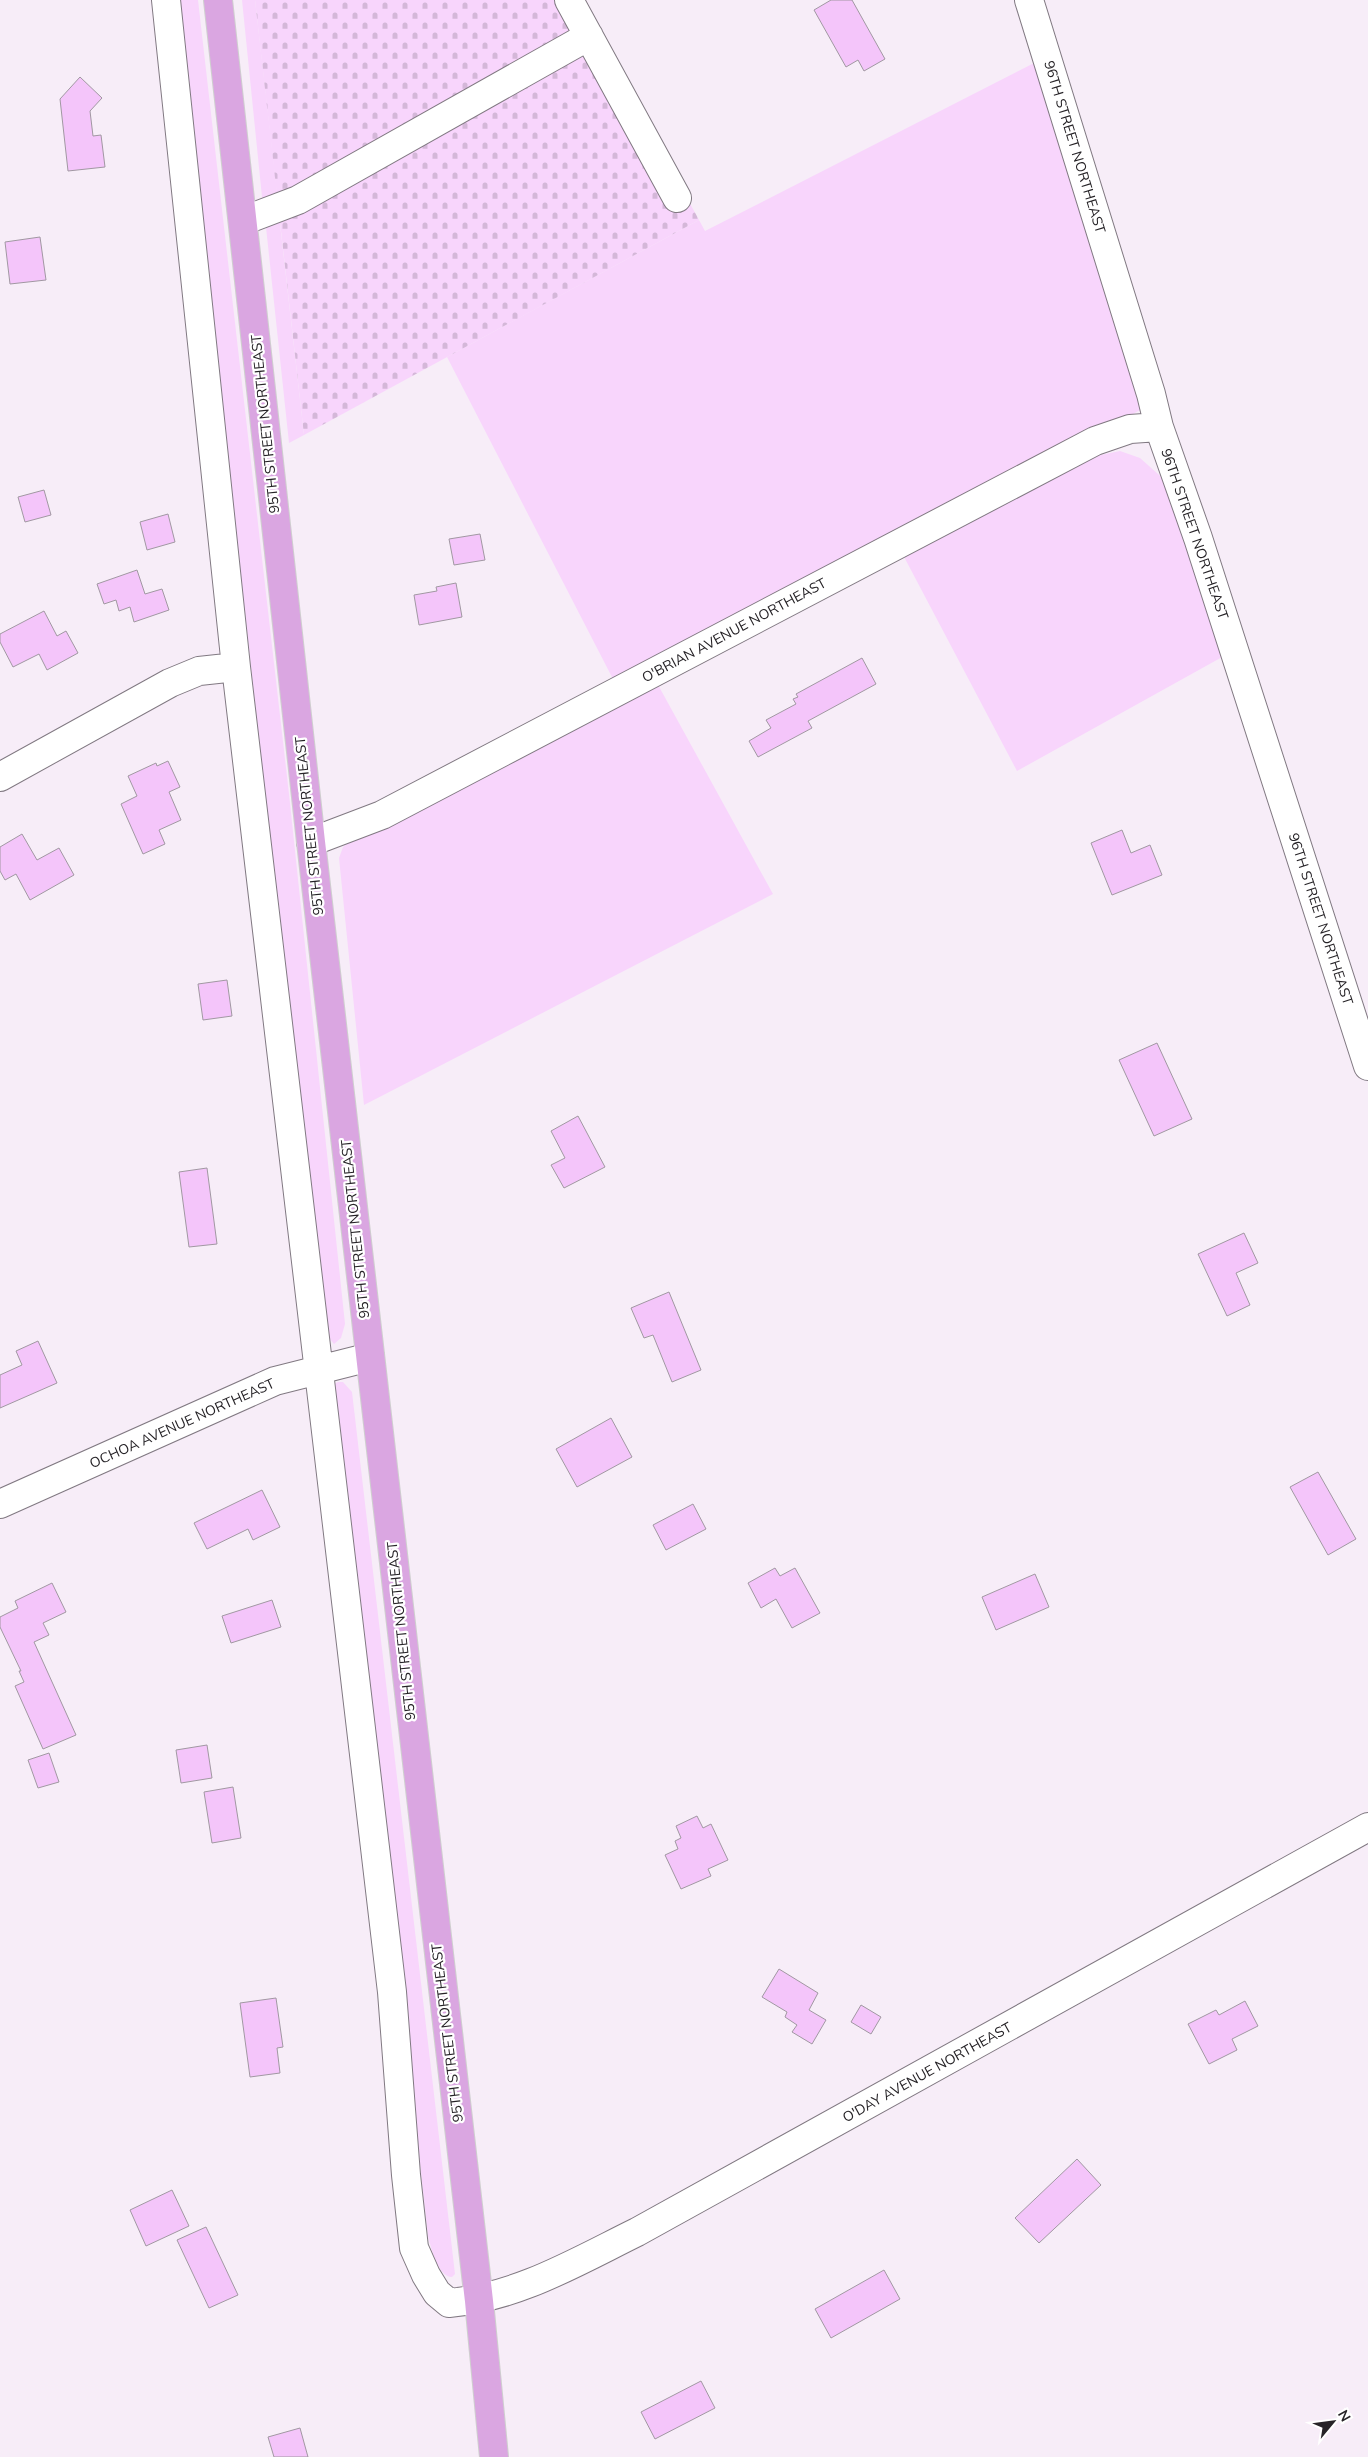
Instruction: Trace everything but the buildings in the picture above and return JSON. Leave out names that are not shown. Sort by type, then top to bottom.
[{"type":"main road","name":"95TH STREET NORTHEAST","points":[[218,0],[311,842],[478,2301],[494,2457]]},
{"type":"street","name":"O'DAY AVENUE NORTHEAST","points":[[166,0],[236,667],[391,1982],[406,2175],[414,2248],[426,2275],[437,2293],[449,2303],[478,2301],[526,2286],[637,2232],[1368,1826]]},
{"type":"street","points":[[569,0],[677,198]]},
{"type":"street","name":"96TH STREET NORTHEAST","points":[[1029,0],[1151,394],[1159,427],[1198,538],[1368,1066]]},
{"type":"street","points":[[243,221],[298,200],[589,36]]},
{"type":"street","name":"O'BRIAN AVENUE NORTHEAST","points":[[311,842],[382,815],[1096,440],[1130,429],[1159,427]]},
{"type":"street","points":[[0,776],[170,683],[199,671],[236,667]]},
{"type":"street","name":"OCHOA AVENUE NORTHEAST","points":[[0,1504],[275,1381],[318,1368],[370,1357]]},
{"type":"green space","points":[[177,0],[198,0],[289,794],[345,1324],[341,1338],[334,1344],[325,1333]]},
{"type":"green space","points":[[242,0],[255,0],[278,200],[264,202],[262,197]]},
{"type":"green space","points":[[255,0],[579,0],[699,220],[304,435]]},
{"type":"green space","points":[[1040,60],[1144,405],[1140,410],[1131,415],[614,681],[447,357],[699,220],[705,231]]},
{"type":"green space","points":[[279,215],[304,435],[289,443],[266,227]]},
{"type":"green space","points":[[1120,451],[1140,458],[1167,482],[1224,656],[1017,771],[902,553],[1091,457]]},
{"type":"green space","points":[[657,683],[773,894],[364,1105],[339,858],[343,847],[353,839]]},
{"type":"green space","points":[[343,1382],[352,1392],[455,2274],[452,2277],[447,2276],[439,2267],[428,2236],[334,1384]]}]
